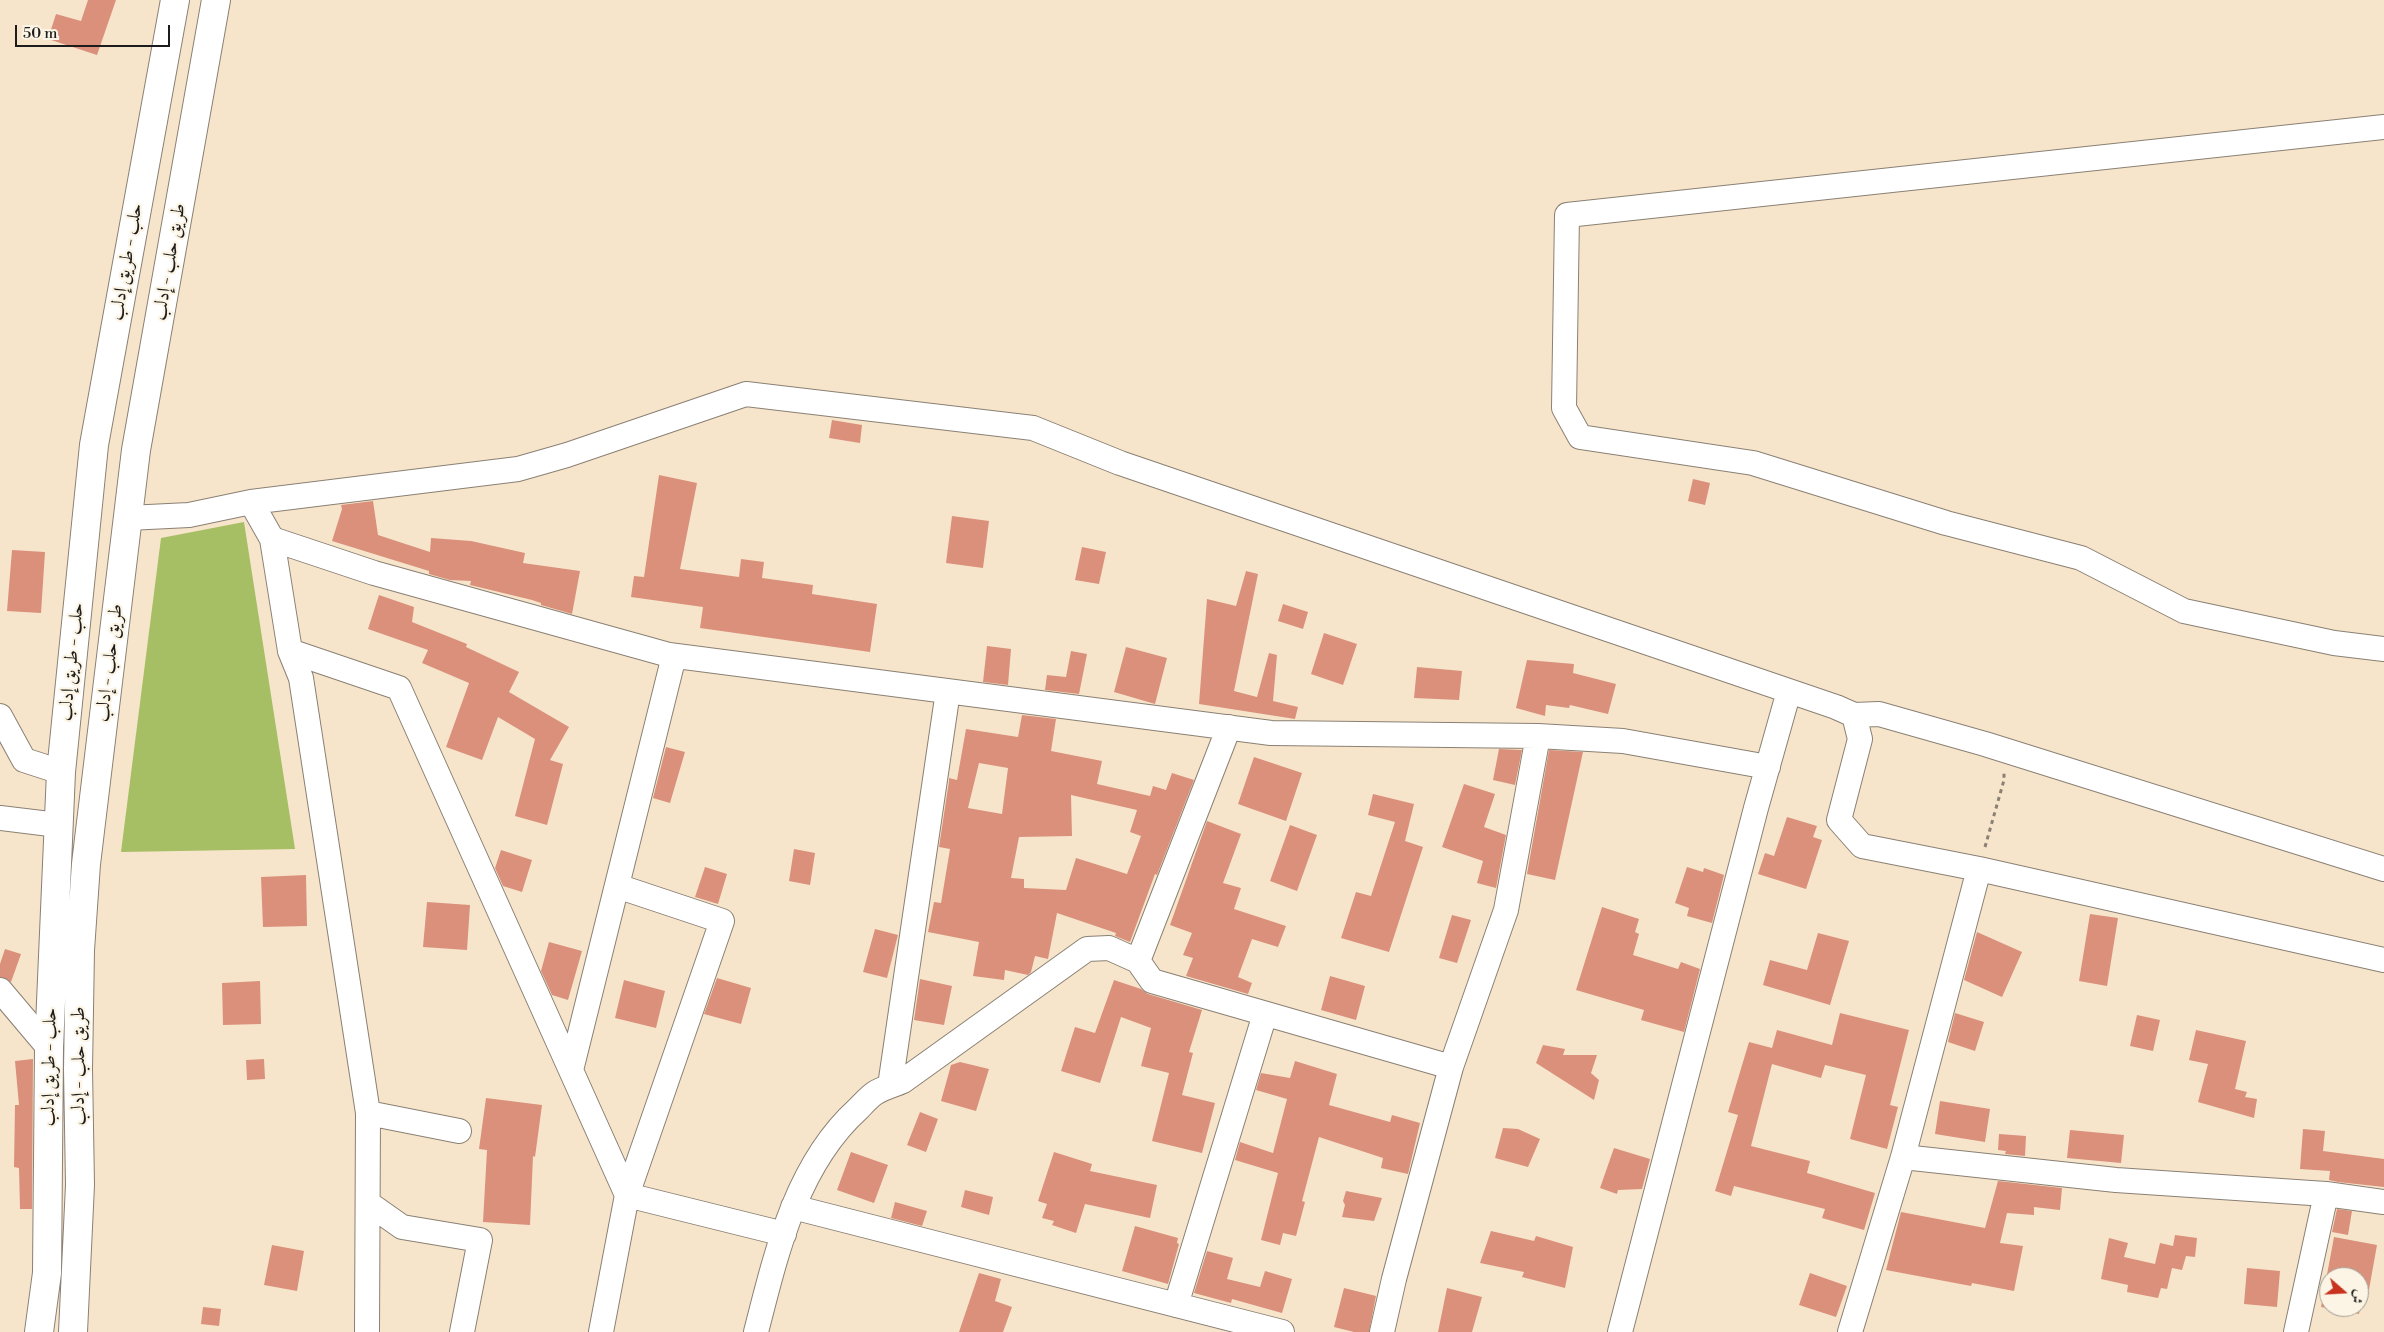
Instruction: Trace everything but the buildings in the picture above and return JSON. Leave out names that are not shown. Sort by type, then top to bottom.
[{"type":"highway","name":"حلب - طريق إدلب","points":[[39,1332],[46,1273],[49,1048],[61,772],[94,445],[175,0]]},
{"type":"highway","name":"طريق حلب - إدلب","points":[[73,1332],[80,1185],[78,1050],[80,950],[86,864],[136,450],[216,0]]},
{"type":"highway","points":[[146,157],[144,232],[122,368],[127,377],[135,379],[144,377],[151,371]]},
{"type":"street","points":[[2384,127],[1567,215],[1564,408],[1580,437],[1753,463],[1946,522],[2081,558],[2184,612],[2334,644],[2384,649]]},
{"type":"street","points":[[128,518],[189,515],[251,502],[518,468],[567,455],[746,394],[1033,428],[1120,463],[1789,691],[1854,715],[1879,714],[2384,868]]},
{"type":"street","points":[[251,502],[272,538],[290,651],[301,678],[368,1113],[367,1332]]},
{"type":"street","points":[[272,538],[374,573],[674,656],[1271,733],[1538,736],[1623,741],[1768,767]]},
{"type":"street","points":[[290,651],[399,688],[627,1195]]},
{"type":"street","points":[[571,1070],[674,656]]},
{"type":"street","points":[[890,1086],[948,691]]},
{"type":"street","points":[[1620,1332],[1789,691]]},
{"type":"street","points":[[1854,715],[1860,739],[1839,820],[1862,846],[1979,869],[2384,960]]},
{"type":"street","points":[[0,716],[24,760],[61,772]]},
{"type":"street","points":[[1138,961],[1229,727]]},
{"type":"street","points":[[1382,1332],[1394,1279],[1451,1067],[1506,910],[1538,736]]},
{"type":"street","points":[[0,818],[58,826]]},
{"type":"street","points":[[1850,1332],[1903,1157],[1979,869]]},
{"type":"street","points":[[600,1332],[627,1195],[722,921],[617,886]]},
{"type":"street","points":[[756,1332],[770,1276],[793,1207],[813,1165],[843,1122],[875,1093],[903,1081],[1087,949],[1109,948],[1138,961],[1152,981],[1451,1067]]},
{"type":"street","points":[[0,990],[49,1048]]},
{"type":"street","points":[[1176,1305],[1265,1014]]},
{"type":"street","points":[[368,1113],[459,1131]]},
{"type":"street","points":[[1903,1157],[2116,1180],[2326,1194],[2384,1202]]},
{"type":"street","points":[[2296,1332],[2326,1194]]},
{"type":"street","points":[[627,1195],[784,1234]]},
{"type":"street","points":[[368,1203],[402,1227],[480,1240],[462,1332]]},
{"type":"street","points":[[793,1207],[1282,1332]]},
{"type":"path","points":[[1979,869],[2004,780],[2005,751]]},
{"type":"green space","points":[[244,522],[295,849],[121,852],[161,538]]}]
